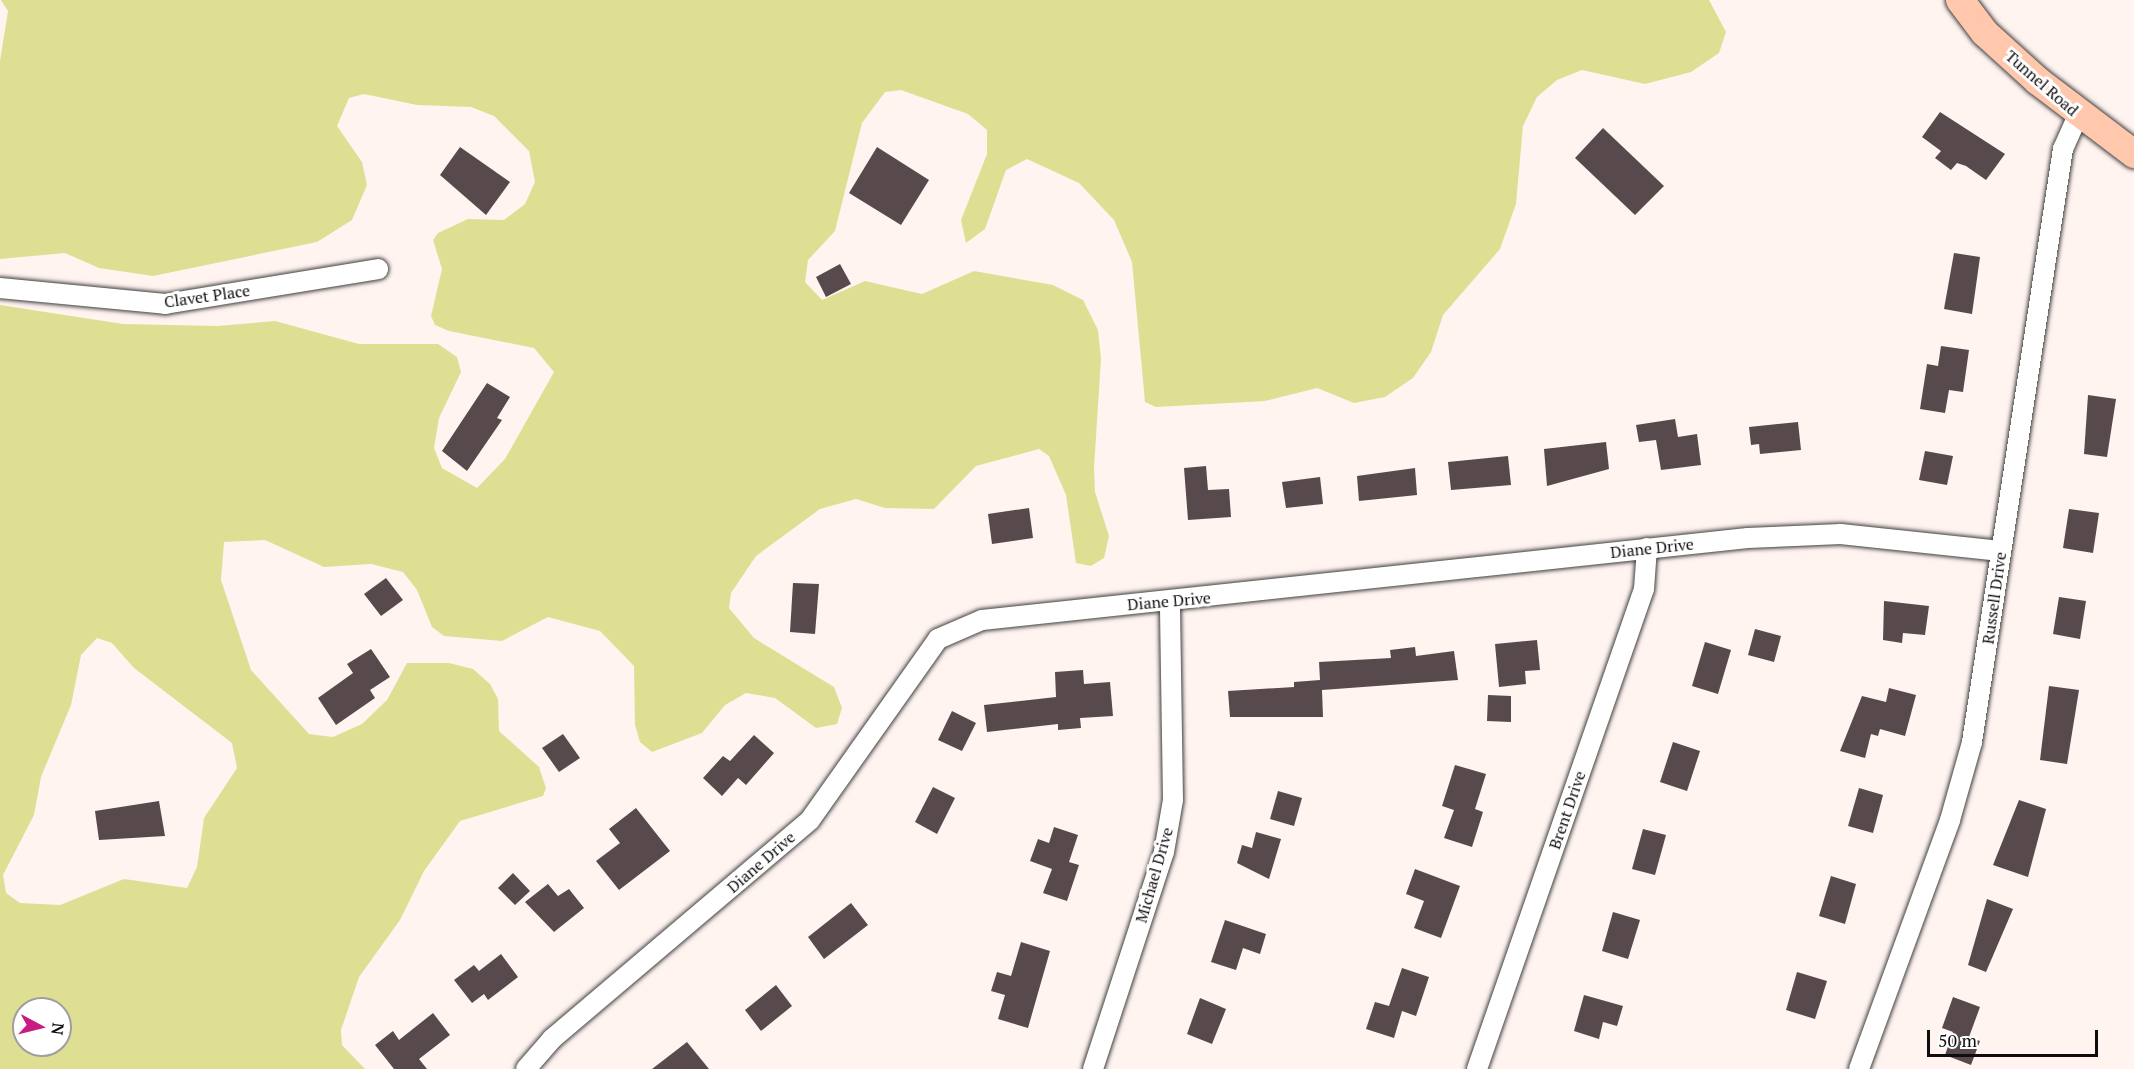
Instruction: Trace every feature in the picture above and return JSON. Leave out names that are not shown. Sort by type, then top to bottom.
[{"type":"main road","name":"Tunnel Road","points":[[1960,0],[1985,33],[2078,115],[2134,154]]},
{"type":"street","name":"Russell Drive","points":[[1859,1069],[1950,820],[1972,742],[2063,149],[2078,115]]},
{"type":"street","name":"Clavet Place","points":[[0,288],[165,304],[378,269]]},
{"type":"street","name":"Diane Drive","points":[[526,1069],[552,1039],[810,820],[938,639],[982,620],[1170,603],[1647,548],[1841,534],[2000,551]]},
{"type":"street","name":"Brent Drive","points":[[1477,1069],[1644,589],[1647,548]]},
{"type":"street","name":"Michael Drive","points":[[1093,1069],[1164,852],[1173,800],[1170,603]]},
{"type":"shaded area","points":[[1,0],[1709,0],[1726,32],[1719,53],[1691,72],[1645,84],[1582,70],[1557,80],[1537,97],[1523,126],[1516,204],[1500,249],[1443,315],[1431,352],[1413,378],[1385,397],[1354,403],[1317,388],[1265,401],[1156,407],[1145,402],[1132,262],[1114,220],[1079,183],[1027,159],[1006,170],[985,229],[966,243],[961,220],[987,154],[987,130],[968,114],[901,90],[885,92],[862,123],[835,231],[808,260],[805,282],[822,300],[865,281],[922,294],[974,271],[1053,285],[1083,300],[1098,330],[1101,359],[1094,468],[1095,492],[1109,536],[1104,558],[1091,566],[1076,563],[1066,495],[1049,456],[1039,449],[976,466],[934,509],[885,508],[856,499],[820,509],[756,556],[731,593],[729,608],[754,638],[834,687],[842,708],[837,724],[816,728],[775,698],[746,693],[725,705],[702,733],[652,752],[640,742],[635,725],[634,666],[600,631],[548,617],[502,641],[444,636],[432,627],[417,590],[403,572],[371,564],[324,567],[265,540],[224,542],[221,580],[251,670],[309,734],[333,737],[362,724],[387,700],[407,663],[449,663],[473,669],[490,684],[498,699],[499,731],[539,767],[546,788],[543,796],[460,821],[424,871],[400,920],[359,977],[341,1030],[342,1045],[365,1069],[0,1069],[0,305],[123,324],[217,326],[275,321],[359,344],[438,344],[457,357],[461,372],[439,418],[434,448],[442,468],[477,488],[505,459],[554,372],[534,348],[449,331],[435,325],[431,316],[442,269],[433,240],[438,233],[468,219],[504,220],[525,204],[535,182],[529,151],[494,116],[471,107],[417,105],[364,94],[349,98],[337,126],[362,162],[367,185],[352,220],[317,242],[153,276],[99,268],[65,253],[0,259],[0,61],[8,11]],"holes":[[[97,638],[112,643],[134,668],[232,743],[237,768],[204,818],[197,867],[187,888],[124,879],[60,905],[20,903],[6,893],[3,875],[34,815],[41,777],[71,705],[81,655]]]},
{"type":"building","points":[[1940,112],[2005,154],[1986,180],[1966,166],[1957,163],[1951,170],[1935,158],[1941,151],[1922,137]]},
{"type":"building","points":[[1603,128],[1664,186],[1635,215],[1575,158]]},
{"type":"building","points":[[460,147],[510,182],[486,215],[440,175]]},
{"type":"building","points":[[877,147],[929,180],[901,225],[849,193]]},
{"type":"building","points":[[1954,253],[1980,257],[1972,314],[1944,309]]},
{"type":"building","points":[[840,264],[851,284],[826,297],[816,277]]},
{"type":"building","points":[[1941,346],[1969,350],[1963,392],[1949,390],[1945,413],[1920,409],[1927,364],[1938,366]]},
{"type":"building","points":[[487,383],[510,397],[497,418],[502,420],[467,471],[442,451]]},
{"type":"building","points":[[2088,395],[2116,399],[2107,457],[2084,454]]},
{"type":"building","points":[[1675,419],[1678,437],[1697,434],[1701,465],[1661,470],[1656,440],[1639,442],[1636,425]]},
{"type":"building","points":[[1798,422],[1801,450],[1760,454],[1759,444],[1751,445],[1749,427]]},
{"type":"building","points":[[1606,442],[1609,469],[1547,486],[1544,449]]},
{"type":"building","points":[[1925,451],[1953,456],[1947,485],[1919,480]]},
{"type":"building","points":[[1508,456],[1511,485],[1451,490],[1448,462]]},
{"type":"building","points":[[1206,466],[1208,490],[1229,489],[1231,517],[1188,520],[1184,468]]},
{"type":"building","points":[[1415,468],[1417,495],[1359,501],[1357,476]]},
{"type":"building","points":[[1320,477],[1323,504],[1286,508],[1282,482]]},
{"type":"building","points":[[1029,508],[1033,538],[992,544],[988,514]]},
{"type":"building","points":[[2069,509],[2099,513],[2093,553],[2063,548]]},
{"type":"building","points":[[386,578],[403,600],[381,616],[364,594]]},
{"type":"building","points":[[793,583],[819,584],[815,634],[790,632]]},
{"type":"building","points":[[2059,597],[2086,601],[2080,639],[2053,634]]},
{"type":"building","points":[[1884,601],[1929,606],[1925,635],[1903,633],[1902,643],[1883,640]]},
{"type":"building","points":[[1755,629],[1781,636],[1774,662],[1748,655]]},
{"type":"building","points":[[1537,640],[1540,670],[1525,671],[1526,684],[1499,687],[1495,644]]},
{"type":"building","points":[[1705,642],[1731,650],[1718,694],[1692,686]]},
{"type":"building","points":[[1415,647],[1416,656],[1454,651],[1458,680],[1322,690],[1323,717],[1230,717],[1228,691],[1294,687],[1294,682],[1320,680],[1319,662],[1391,658],[1390,650]]},
{"type":"building","points":[[371,649],[390,677],[370,690],[375,698],[336,725],[318,698],[353,673],[347,664]]},
{"type":"building","points":[[1083,670],[1084,684],[1110,682],[1113,716],[1080,718],[1081,728],[1058,730],[1058,724],[987,732],[984,705],[1056,697],[1055,672]]},
{"type":"building","points":[[2049,686],[2079,690],[2067,764],[2040,760]]},
{"type":"building","points":[[1889,688],[1916,695],[1905,736],[1880,729],[1878,736],[1871,734],[1865,758],[1840,751],[1862,696],[1886,702]]},
{"type":"building","points":[[1488,695],[1511,696],[1511,722],[1487,721]]},
{"type":"building","points":[[952,711],[976,723],[962,751],[938,740]]},
{"type":"building","points":[[563,734],[580,758],[559,772],[542,748]]},
{"type":"building","points":[[754,735],[774,753],[746,785],[738,778],[722,796],[703,778],[723,756],[730,761]]},
{"type":"building","points":[[1673,742],[1700,751],[1687,791],[1660,782]]},
{"type":"building","points":[[1455,765],[1486,774],[1475,809],[1483,812],[1472,847],[1444,838],[1454,810],[1442,806]]},
{"type":"building","points":[[933,787],[955,798],[937,834],[915,822]]},
{"type":"building","points":[[1859,788],[1883,795],[1873,833],[1848,826]]},
{"type":"building","points":[[1278,791],[1302,798],[1294,826],[1270,819]]},
{"type":"building","points":[[2019,800],[2046,809],[2028,877],[1993,865]]},
{"type":"building","points":[[159,801],[165,836],[99,840],[95,811]]},
{"type":"building","points":[[636,808],[670,851],[619,890],[596,861],[620,843],[609,829]]},
{"type":"building","points":[[1054,827],[1078,835],[1069,862],[1079,865],[1067,901],[1043,893],[1052,869],[1030,861],[1038,839],[1049,843]]},
{"type":"building","points":[[1643,829],[1666,835],[1655,875],[1632,869]]},
{"type":"building","points":[[1256,832],[1281,839],[1269,879],[1237,863],[1242,845],[1252,848]]},
{"type":"building","points":[[1415,869],[1460,886],[1441,938],[1414,928],[1424,901],[1406,894]]},
{"type":"building","points":[[513,873],[530,891],[515,905],[498,888]]},
{"type":"building","points":[[1831,876],[1856,884],[1845,924],[1819,916]]},
{"type":"building","points":[[548,884],[558,896],[569,889],[584,908],[554,932],[525,902]]},
{"type":"building","points":[[1987,899],[2013,909],[1986,972],[1968,965]]},
{"type":"building","points":[[851,903],[868,925],[824,959],[808,937]]},
{"type":"building","points":[[1613,912],[1640,920],[1628,959],[1602,951]]},
{"type":"building","points":[[1225,920],[1266,934],[1260,954],[1243,948],[1236,970],[1211,962]]},
{"type":"building","points":[[1021,942],[1050,951],[1028,1028],[998,1019],[1005,995],[991,991],[997,972],[1011,976]]},
{"type":"building","points":[[501,954],[518,977],[488,1000],[484,994],[472,1003],[454,980],[474,965],[479,971]]},
{"type":"building","points":[[1402,968],[1429,977],[1416,1016],[1402,1011],[1394,1038],[1366,1029],[1375,1002],[1389,1006]]},
{"type":"building","points":[[1797,972],[1827,981],[1815,1019],[1786,1010]]},
{"type":"building","points":[[776,985],[792,1006],[761,1031],[745,1010]]},
{"type":"building","points":[[1584,995],[1623,1006],[1617,1026],[1603,1022],[1599,1039],[1574,1031]]},
{"type":"building","points":[[1953,997],[1980,1007],[1969,1037],[1980,1041],[1971,1065],[1945,1055],[1953,1032],[1942,1028]]},
{"type":"building","points":[[1200,998],[1226,1009],[1212,1044],[1187,1034]]},
{"type":"building","points":[[433,1013],[450,1035],[419,1059],[427,1069],[394,1069],[375,1045],[393,1031],[399,1040]]},
{"type":"building","points":[[687,1042],[709,1069],[652,1069]]}]
